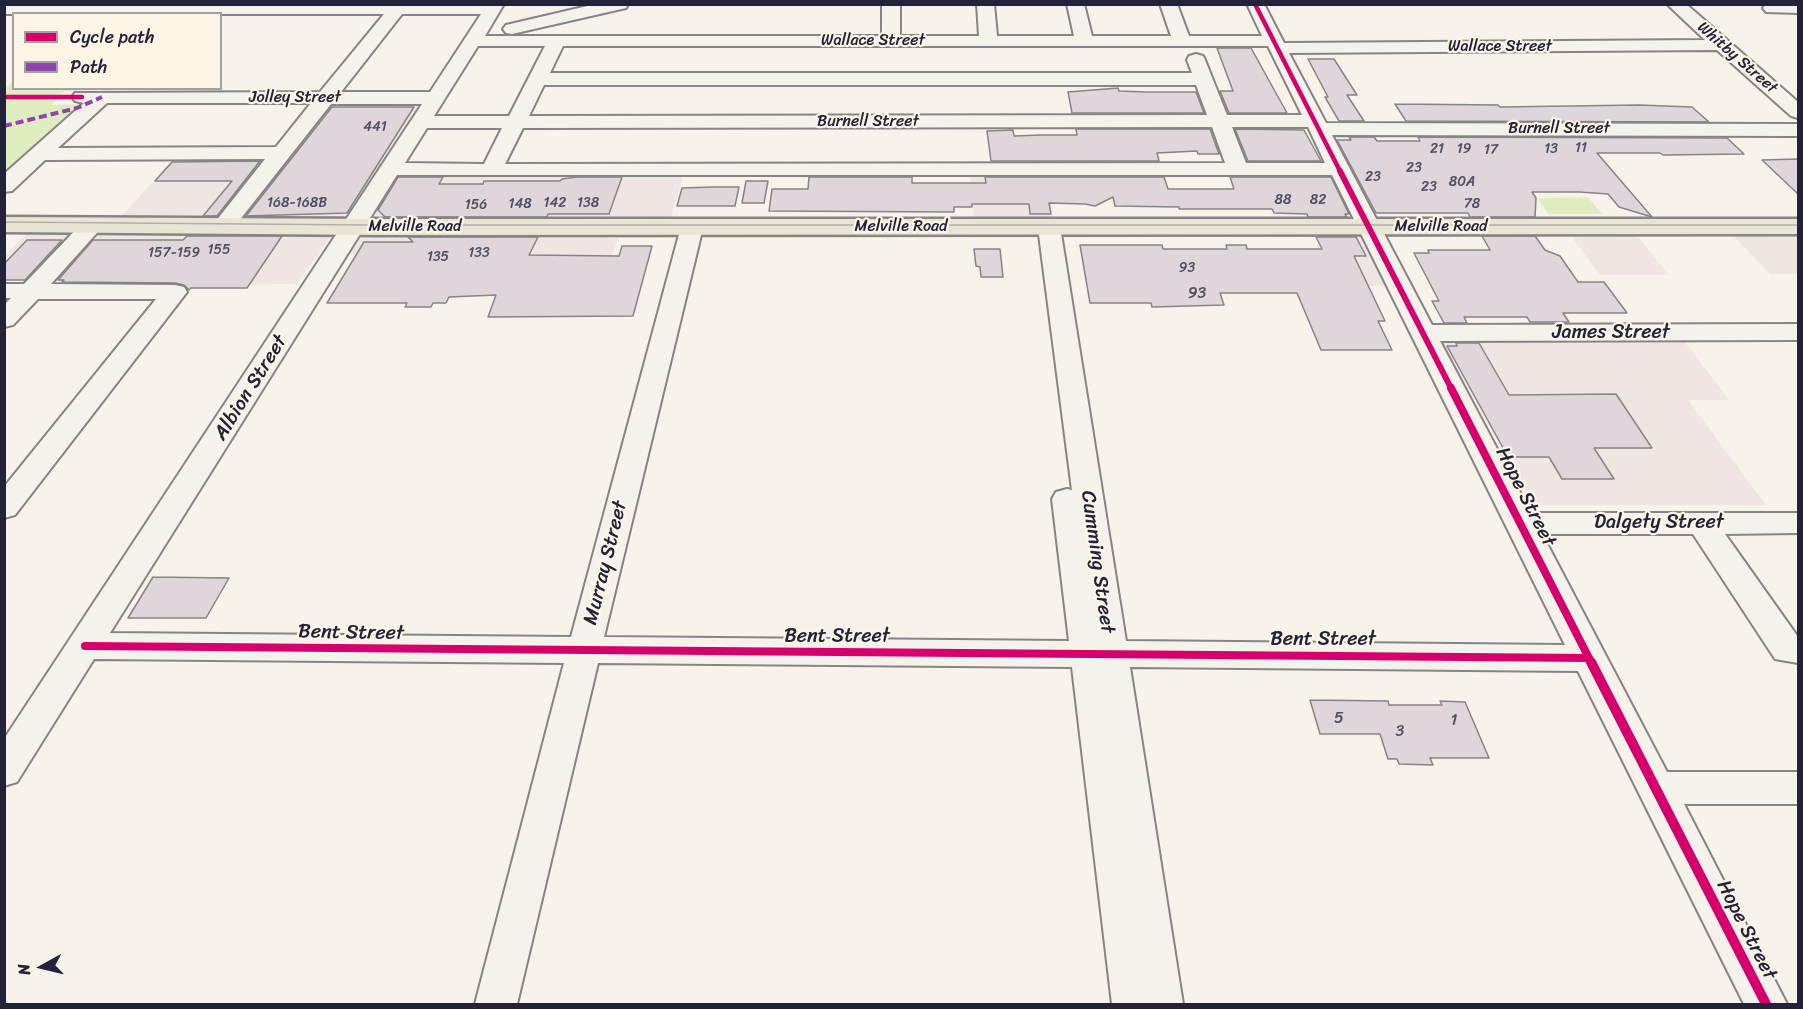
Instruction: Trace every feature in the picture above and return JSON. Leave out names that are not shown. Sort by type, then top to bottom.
[{"type":"main road","name":"Melville Road","points":[[4,224],[354,227],[1798,227]]},
{"type":"street","points":[[502,40],[514,28],[574,10],[621,4]]},
{"type":"street","points":[[882,79],[891,4]]},
{"type":"street","points":[[985,4],[989,41]]},
{"type":"street","points":[[1075,4],[1084,40]]},
{"type":"street","points":[[1168,4],[1220,121],[1238,169]]},
{"type":"street","name":"Hope Street","points":[[1255,4],[1766,1005]]},
{"type":"street","name":"Whitby Street","points":[[1675,4],[1798,112]]},
{"type":"street","points":[[4,9],[495,7]]},
{"type":"street","name":"Albion Street","points":[[9,758],[85,646],[495,7]]},
{"type":"street","points":[[1773,8],[1798,8]]},
{"type":"street","points":[[223,226],[397,9]]},
{"type":"street","name":"Wallace Street","points":[[473,40],[1185,40],[1276,44],[1722,45]]},
{"type":"street","points":[[491,170],[557,41]]},
{"type":"street","points":[[539,79],[1202,79]]},
{"type":"street","name":"Jolley Street","points":[[39,154],[92,97],[437,98]]},
{"type":"street","name":"Burnell Street","points":[[421,122],[516,122],[876,145],[1220,121],[1317,125],[1798,130]]},
{"type":"street","points":[[391,170],[491,170],[876,145],[1238,169],[1339,169]]},
{"type":"street","points":[[4,186],[39,154],[282,153]]},
{"type":"street","points":[[4,320],[93,225]]},
{"type":"street","name":"Murray Street","points":[[496,1005],[636,441],[692,227]]},
{"type":"street","name":"Cumming Street","points":[[1040,227],[1125,845],[1162,1005]]},
{"type":"street","points":[[4,291],[175,292],[4,508]]},
{"type":"street","name":"James Street","points":[[1423,333],[1798,332]]},
{"type":"street","points":[[1701,523],[1787,650],[1798,650]]},
{"type":"street","name":"Dalgety Street","points":[[1520,524],[1798,523]]},
{"type":"street","name":"Bent Street","points":[[85,646],[1589,658]]},
{"type":"street","points":[[1655,788],[1798,788]]},
{"type":"street","name":"Cumming Street","points":[[1125,845],[1132,1005]]},
{"type":"shaded area","points":[[395,104],[424,104],[383,169],[685,170],[671,217],[345,216],[297,284],[49,286],[71,261],[5,260],[5,255],[28,232],[107,232],[176,156],[290,154],[319,118],[385,118]]},
{"type":"shaded area","points":[[970,171],[1045,172],[1053,217],[974,217]]},
{"type":"shaded area","points":[[1571,236],[1637,236],[1669,275],[1600,275]]},
{"type":"shaded area","points":[[1733,236],[1798,236],[1798,274],[1770,274]]},
{"type":"shaded area","points":[[1316,237],[1363,237],[1387,286],[1338,286]]},
{"type":"shaded area","points":[[357,238],[618,238],[590,317],[488,317],[496,295],[529,256],[347,255]]},
{"type":"shaded area","points":[[1442,341],[1684,341],[1729,400],[1688,400],[1766,505],[1533,505]]},
{"type":"green space","points":[[12,82],[12,90],[85,90],[82,92],[65,91],[51,105],[89,104],[5,184],[5,88]]},
{"type":"green space","points":[[1588,197],[1602,214],[1548,214],[1537,198]]},
{"type":"building","points":[[1217,48],[1251,48],[1287,113],[1229,113],[1220,91],[1233,91]]},
{"type":"building","points":[[1308,59],[1334,59],[1357,95],[1347,95],[1364,121],[1339,121]]},
{"type":"building","points":[[1118,88],[1119,91],[1196,92],[1204,113],[1072,113],[1068,92]]},
{"type":"building","points":[[1395,104],[1498,105],[1500,107],[1639,105],[1692,107],[1709,122],[1406,121]]},
{"type":"building","points":[[332,107],[414,107],[347,213],[246,216]]},
{"type":"building","points":[[1076,129],[1210,129],[1219,154],[1198,154],[1197,151],[1157,153],[1159,161],[991,161],[987,131],[1013,130],[1014,136],[1077,135]]},
{"type":"building","points":[[1235,129],[1304,130],[1321,161],[1248,161]]},
{"type":"building","points":[[1349,137],[1374,137],[1377,141],[1420,141],[1418,137],[1727,138],[1744,154],[1597,153],[1652,217],[1619,207],[1608,194],[1580,192],[1532,192],[1536,198],[1535,217],[1470,217],[1468,213],[1376,213],[1337,140],[1351,140]]},
{"type":"building","points":[[1798,159],[1798,194],[1762,160]]},
{"type":"building","points":[[260,161],[217,216],[203,216],[232,181],[155,181],[172,162]]},
{"type":"building","points":[[398,177],[443,177],[439,184],[483,184],[484,181],[560,181],[577,177],[622,177],[609,214],[548,214],[547,217],[385,217],[378,210]]},
{"type":"building","points":[[809,177],[912,177],[912,183],[986,183],[985,177],[1164,177],[1168,189],[1234,189],[1230,177],[1331,177],[1349,214],[1345,214],[1347,217],[1308,217],[1307,214],[1274,213],[1272,209],[1115,206],[1113,197],[1095,206],[1049,203],[1051,214],[1030,214],[1029,204],[972,204],[972,207],[954,207],[954,212],[769,211],[772,189],[808,189]]},
{"type":"building","points":[[746,181],[768,181],[764,203],[742,203]]},
{"type":"building","points":[[739,187],[735,206],[677,206],[682,188]]},
{"type":"building","points":[[187,236],[282,236],[247,288],[191,288],[189,290],[184,285],[175,283],[62,282],[64,280],[58,280],[93,240],[183,240]]},
{"type":"building","points":[[1482,236],[1535,236],[1545,250],[1560,256],[1578,282],[1604,282],[1627,313],[1563,313],[1569,322],[1530,322],[1527,317],[1464,317],[1467,323],[1444,323],[1432,301],[1439,301],[1414,253],[1429,253],[1428,250],[1490,250]]},
{"type":"building","points":[[408,237],[538,237],[529,255],[619,256],[622,246],[652,246],[633,316],[488,317],[496,295],[449,297],[446,303],[433,303],[431,307],[405,307],[407,303],[327,303],[364,242],[413,242]]},
{"type":"building","points":[[1316,237],[1356,237],[1366,256],[1354,256],[1385,321],[1378,321],[1392,350],[1321,350],[1297,293],[1220,293],[1224,305],[1152,307],[1151,303],[1090,303],[1080,245],[1162,245],[1163,249],[1227,249],[1226,245],[1246,245],[1247,249],[1322,249]]},
{"type":"building","points":[[27,240],[62,240],[25,280],[4,280],[4,264]]},
{"type":"building","points":[[974,249],[1000,249],[1003,277],[981,277],[980,267],[976,266]]},
{"type":"building","points":[[1456,343],[1479,343],[1509,395],[1616,394],[1652,448],[1594,448],[1614,479],[1562,479],[1549,457],[1508,457],[1447,346],[1457,346]]},
{"type":"building","points":[[153,577],[229,578],[206,618],[128,618]]},
{"type":"building","points":[[1310,700],[1388,701],[1389,705],[1442,705],[1440,701],[1465,702],[1489,758],[1430,758],[1433,765],[1399,764],[1397,759],[1388,759],[1380,734],[1320,734]]},
{"type":"tram line","points":[[4,222],[368,225],[1798,225]]},
{"type":"marked path","points":[[4,126],[77,108],[102,97]]},
{"type":"cycle path","points":[[1255,4],[1766,1004]]},
{"type":"cycle path","points":[[4,97],[82,97]]},
{"type":"cycle path","points":[[85,646],[1589,658]]}]
